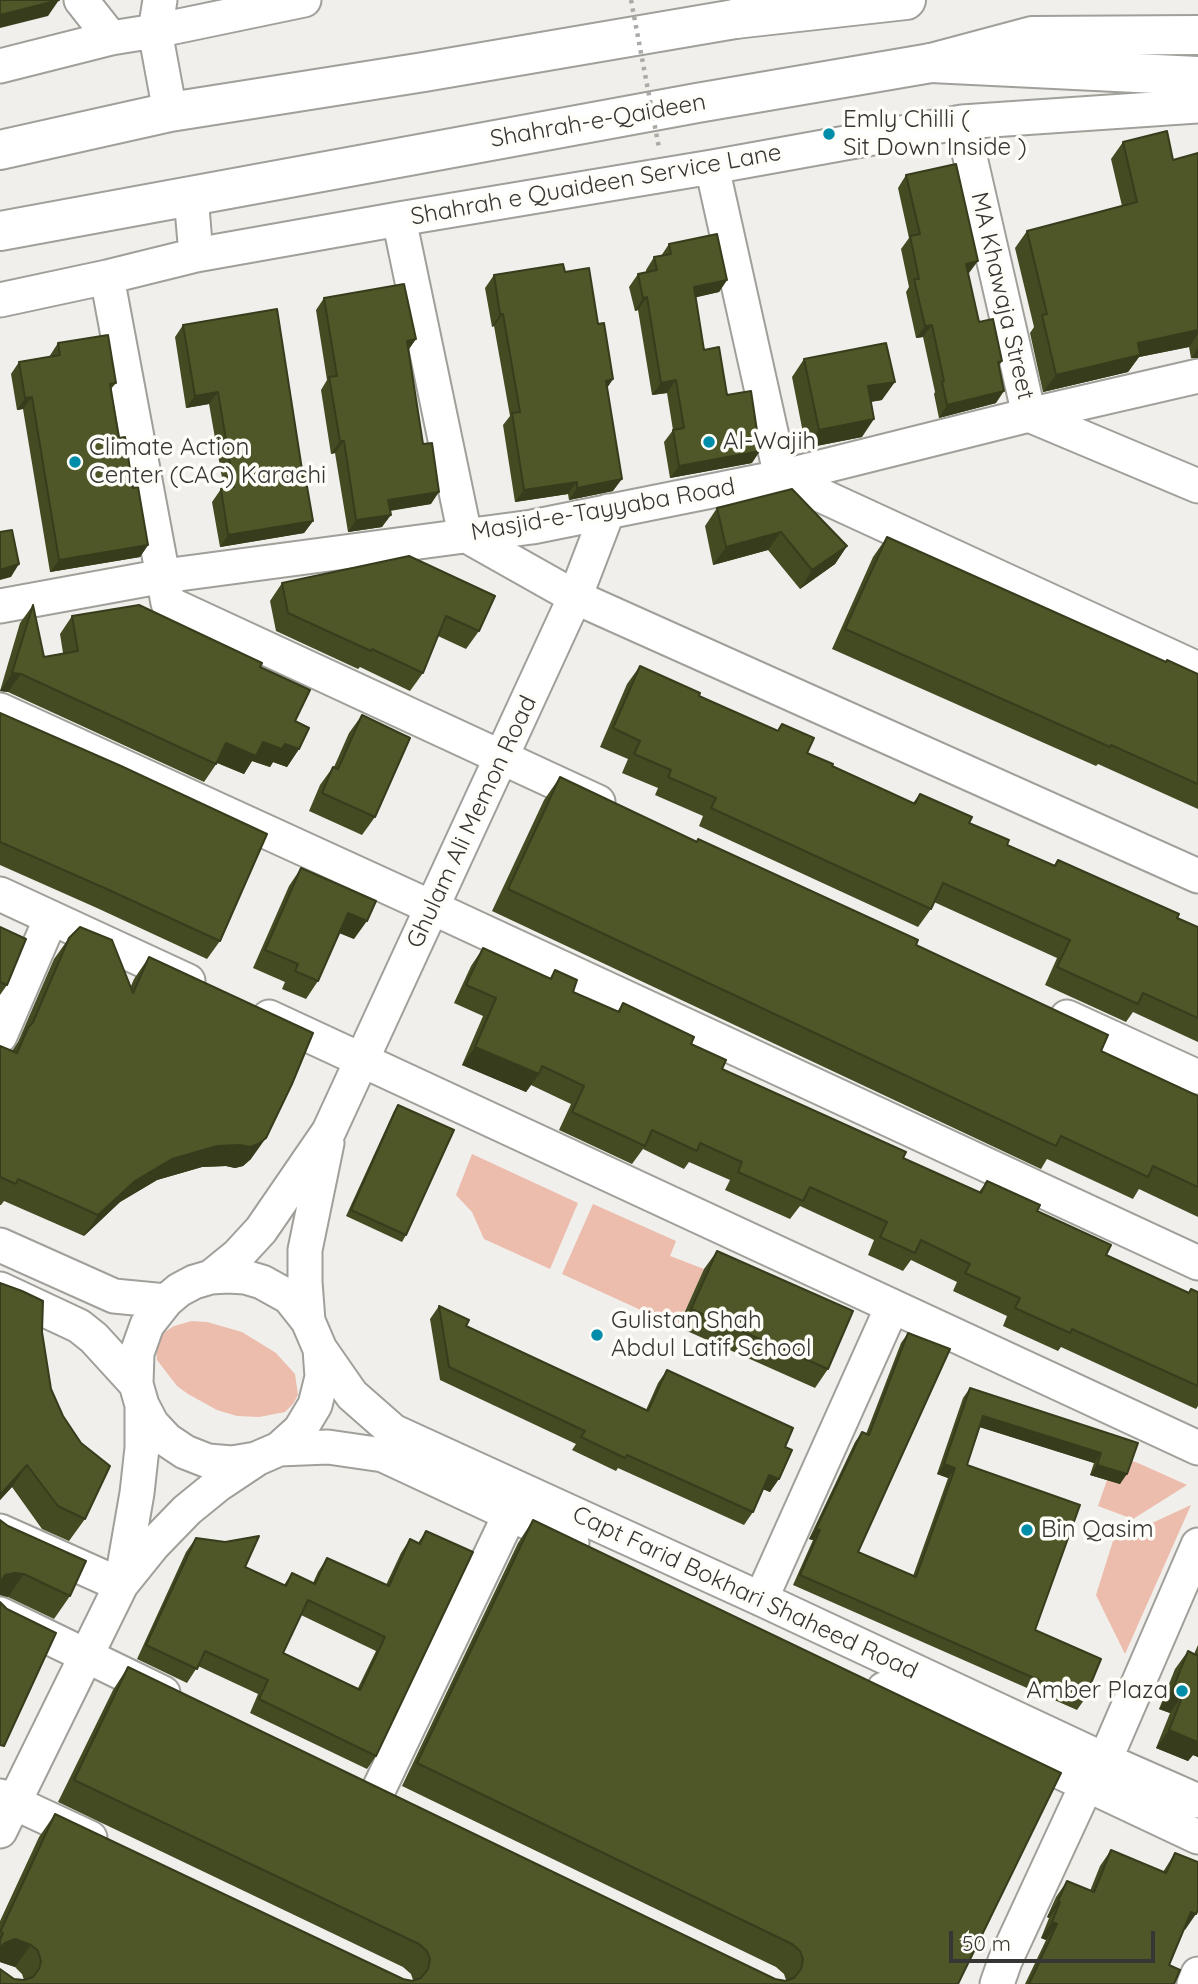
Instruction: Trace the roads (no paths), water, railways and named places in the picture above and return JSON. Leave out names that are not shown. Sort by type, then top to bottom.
[{"type":"main road","points":[[736,19],[808,0]]},
{"type":"main road","points":[[0,150],[170,112],[736,19],[906,0]]},
{"type":"main road","name":"Shahrah-e-Qaideen","points":[[0,231],[697,103],[931,63],[1032,36],[1198,36]]},
{"type":"main road","points":[[931,63],[1198,76]]},
{"type":"street","points":[[81,0],[111,38]]},
{"type":"street","points":[[0,66],[111,38],[158,15],[304,0]]},
{"type":"street","points":[[158,15],[170,112]]},
{"type":"street","name":"Shahrah e Quaideen Service Lane","points":[[0,300],[196,254],[962,122],[1198,106]]},
{"type":"street","name":"MA Khawaja Street","points":[[962,122],[1029,415],[1198,486]]},
{"type":"street","points":[[712,167],[781,477],[1198,669]]},
{"type":"street","points":[[191,196],[196,254]]},
{"type":"street","points":[[399,219],[465,536],[575,597],[1198,876]]},
{"type":"street","points":[[107,277],[168,603],[628,816]]},
{"type":"street","name":"Masjid-e-Tayyaba Road","points":[[0,606],[164,576],[532,527],[781,477],[1198,376]]},
{"type":"street","name":"Ghulam Ali Memon Road","points":[[329,1130],[575,597],[608,511]]},
{"type":"street","points":[[0,710],[1198,1263]]},
{"type":"street","points":[[0,894],[1198,1448]]},
{"type":"street","points":[[0,1036],[51,918]]},
{"type":"street","points":[[1046,1007],[1198,1077]]},
{"type":"street","points":[[211,1277],[238,1255],[261,1230],[329,1130]]},
{"type":"street","points":[[115,1850],[5,1810],[87,1656],[121,1585],[187,1510],[219,1484],[300,1430],[315,1405],[322,1377],[305,1282],[305,1250],[329,1130]]},
{"type":"street","points":[[0,1245],[114,1296],[166,1301]]},
{"type":"street","points":[[121,1585],[142,1448],[137,1353],[147,1325],[166,1301],[194,1282],[211,1277],[245,1277],[262,1282],[289,1297],[314,1335]]},
{"type":"street","points":[[0,1289],[79,1326],[94,1338],[139,1394],[152,1424],[167,1440],[185,1452],[208,1461],[232,1463],[267,1454]]},
{"type":"street","points":[[761,1600],[892,1307]]},
{"type":"street","name":"Capt Farid Bokhari Shaheed Road","points":[[314,1335],[352,1395],[393,1431],[761,1600],[1096,1772],[1198,1837]]},
{"type":"street","name":"Capt Farid Bokhari Shaheed Road","points":[[267,1454],[328,1447],[383,1455],[509,1514],[1096,1772],[1198,1801]]},
{"type":"street","points":[[376,1795],[509,1514]]},
{"type":"street","points":[[0,1531],[121,1585]]},
{"type":"street","points":[[997,1984],[1005,1961],[1096,1772],[1198,1545]]},
{"type":"street","points":[[0,1614],[187,1704]]},
{"type":"street","points":[[1194,1984],[1198,1974]]},
{"type":"place","name":"Emly Chilli ( Sit Down Inside )","points":[[829,134]]},
{"type":"place","name":"Al-Wajih","points":[[709,442]]},
{"type":"place","name":"Climate Action Center (CAC) Karachi","points":[[75,462]]},
{"type":"place","name":"Gulistan Shah Abdul Latif School","points":[[597,1335]]},
{"type":"place","name":"Bin Qasim","points":[[1027,1530]]},
{"type":"place","name":"Amber Plaza","points":[[1182,1691]]}]
